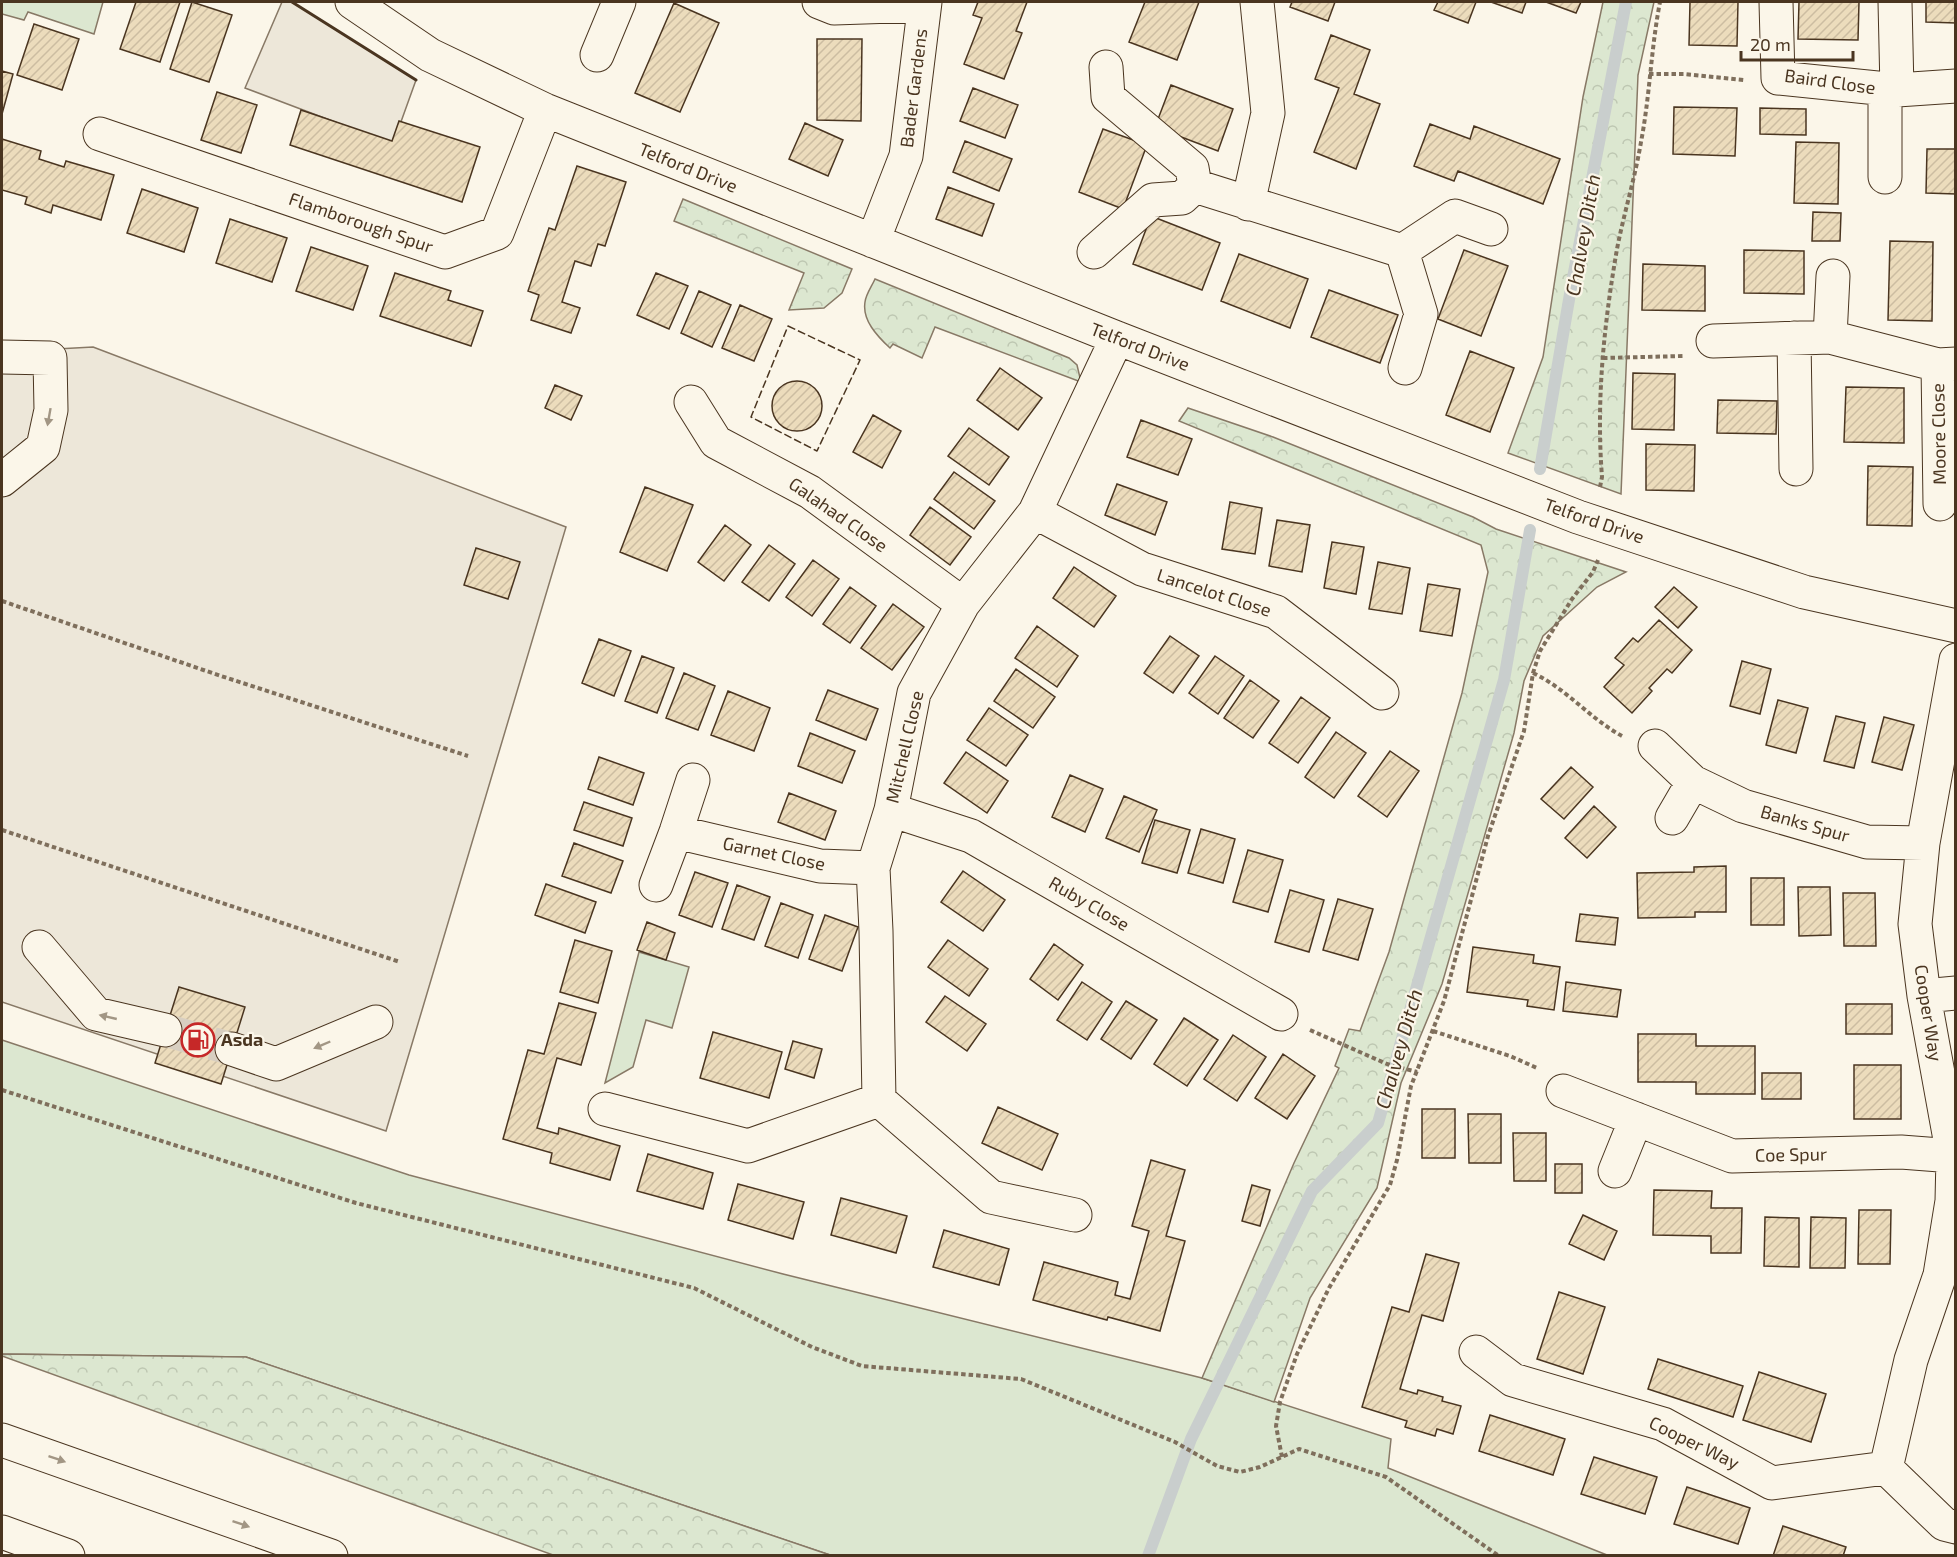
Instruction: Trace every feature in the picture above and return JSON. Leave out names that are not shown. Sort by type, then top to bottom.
[{"type":"main road","name":"Telford Drive","points":[[352,2],[430,55],[545,111],[1117,338],[1578,517],[1804,592],[1956,626]]},
{"type":"main road","points":[[597,55],[619,2]]},
{"type":"main road","points":[[819,2],[834,9],[924,3]]},
{"type":"main road","points":[[1248,204],[1268,113],[1257,2]]},
{"type":"main road","name":"Baird Close","points":[[1776,2],[1778,78],[1891,90],[1956,86]]},
{"type":"main road","points":[[1885,177],[1895,2]]},
{"type":"main road","name":"Bader Gardens","points":[[873,241],[906,156],[924,3]]},
{"type":"main road","points":[[1106,67],[1108,97],[1192,168],[1195,186]]},
{"type":"main road","name":"Flamborough Spur","points":[[100,134],[445,252],[497,232],[545,111]]},
{"type":"main road","points":[[1195,186],[1402,251]]},
{"type":"main road","points":[[1094,252],[1153,200],[1182,198],[1195,186]]},
{"type":"main road","points":[[1402,251],[1455,216],[1491,229]]},
{"type":"main road","points":[[1402,251],[1420,314],[1405,368]]},
{"type":"main road","points":[[1830,337],[1833,276]]},
{"type":"main road","name":"Moore Close","points":[[1713,341],[1830,337],[1947,364],[1940,504]]},
{"type":"main road","name":"Mitchell Close","points":[[879,1100],[873,868],[891,810],[914,693],[963,604],[1035,512],[1117,338]]},
{"type":"main road","points":[[1794,338],[1796,469]]},
{"type":"main road","points":[[2,357],[50,358],[51,410],[43,447],[2,480]]},
{"type":"main road","name":"Galahad Close","points":[[691,402],[716,442],[810,492],[963,604]]},
{"type":"main road","name":"Lancelot Close","points":[[1035,512],[1142,569],[1276,612],[1382,693]]},
{"type":"main road","name":"Cooper Way","points":[[1476,1352],[1513,1380],[1664,1424],[1772,1483],[1886,1468],[1911,1360],[1940,1275],[1952,1201],[1953,1156],[1940,994],[1915,924],[1923,843],[1956,660]]},
{"type":"main road","name":"Banks Spur","points":[[1655,746],[1693,782],[1743,806],[1867,842],[1923,843]]},
{"type":"main road","points":[[656,885],[693,780]]},
{"type":"main road","points":[[1672,818],[1693,782]]},
{"type":"main road","name":"Ruby Close","points":[[891,810],[971,836],[1281,1014]]},
{"type":"main road","name":"Garnet Close","points":[[676,832],[820,866],[873,868]]},
{"type":"main road","points":[[39,947],[96,1014],[165,1030]]},
{"type":"main road","points":[[232,1049],[276,1064],[376,1022]]},
{"type":"main road","name":"Coe Spur","points":[[1563,1091],[1732,1156],[1901,1152],[1953,1156]]},
{"type":"main road","points":[[605,1109],[748,1146],[879,1100],[991,1197],[1075,1215]]},
{"type":"main road","points":[[1615,1171],[1636,1119]]},
{"type":"main road","points":[[2,1440],[331,1556]]},
{"type":"main road","points":[[1886,1468],[1944,1524],[1956,1527]]},
{"type":"main road","points":[[2,1532],[68,1556]]},
{"type":"path","points":[[1282,1457],[1276,1426],[1280,1402],[1297,1354],[1311,1322],[1390,1185],[1397,1160],[1405,1111],[1444,1001],[1488,836],[1524,731],[1533,673],[1540,651],[1593,572],[1620,502],[1599,494],[1602,477],[1599,400],[1611,289],[1641,145],[1660,2]]},
{"type":"path","points":[[1649,74],[1684,74],[1747,80],[1778,78]]},
{"type":"path","points":[[1603,358],[1680,358],[1713,341]]},
{"type":"path","points":[[2,601],[221,676],[468,756]]},
{"type":"path","points":[[1533,673],[1552,682],[1616,732],[1633,741],[1655,746]]},
{"type":"path","points":[[2,830],[400,962]]},
{"type":"path","points":[[1281,1014],[1324,1037],[1387,1064],[1417,1072]]},
{"type":"path","points":[[1433,1031],[1510,1056],[1558,1077],[1563,1091]]},
{"type":"path","points":[[2,1090],[356,1203],[694,1288],[812,1347],[862,1366],[1021,1378],[1175,1442],[1217,1466],[1240,1472],[1260,1467],[1299,1449],[1386,1477],[1499,1556]]},
{"type":"green space","points":[[2,2],[103,2],[94,34],[28,12],[24,20],[2,14]]},
{"type":"green space","points":[[1603,2],[1654,2],[1638,75],[1621,494],[1508,453],[1543,357],[1583,97]]},
{"type":"green space","points":[[683,199],[852,269],[842,293],[824,308],[789,310],[804,273],[674,221]]},
{"type":"green space","points":[[875,279],[1069,358],[1077,365],[1081,382],[935,327],[922,358],[893,344],[890,348],[876,333],[866,315],[866,299]]},
{"type":"green space","points":[[1188,408],[1273,437],[1473,517],[1496,529],[1626,572],[1597,587],[1543,636],[1524,681],[1514,733],[1442,984],[1401,1083],[1377,1188],[1310,1298],[1274,1402],[1202,1378],[1294,1163],[1339,1068],[1335,1066],[1349,1029],[1360,1031],[1389,952],[1462,693],[1488,572],[1481,545],[1179,421]]},
{"type":"green space","points":[[639,952],[689,967],[672,1028],[646,1020],[633,1067],[605,1083]]},
{"type":"green space","points":[[2,1040],[409,1175],[783,1274],[1202,1378],[1391,1439],[1388,1468],[1607,1555],[830,1555],[246,1357],[2,1354]]},
{"type":"green space","points":[[2,1354],[246,1357],[830,1555],[553,1555],[2,1356]]},
{"type":"shaded area","points":[[282,2],[292,2],[416,80],[393,144],[245,88]]},
{"type":"shaded area","points":[[93,347],[566,527],[386,1131],[2,1002],[2,352]]},
{"type":"building","points":[[136,2],[180,2],[160,62],[120,49]]},
{"type":"building","points":[[192,2],[232,15],[209,82],[170,69]]},
{"type":"building","points":[[978,2],[1027,2],[1016,31],[1022,33],[1004,79],[964,64],[982,18],[973,15]]},
{"type":"building","points":[[1145,2],[1199,2],[1177,60],[1129,42]]},
{"type":"building","points":[[1292,2],[1335,2],[1328,21],[1290,7]]},
{"type":"building","points":[[1438,2],[1476,2],[1468,23],[1434,10]]},
{"type":"building","points":[[1491,2],[1526,2],[1522,13]]},
{"type":"building","points":[[1546,2],[1581,2],[1576,13]]},
{"type":"building","points":[[1690,2],[1738,2],[1737,46],[1689,45]]},
{"type":"building","points":[[1799,2],[1859,2],[1858,40],[1798,39]]},
{"type":"building","points":[[1926,2],[1956,2],[1956,23],[1926,22]]},
{"type":"building","points":[[674,3],[719,23],[680,112],[635,93]]},
{"type":"building","points":[[34,24],[79,39],[62,90],[17,75]]},
{"type":"building","points":[[1331,35],[1370,50],[1354,94],[1380,104],[1356,169],[1314,152],[1339,88],[1315,79]]},
{"type":"building","points":[[817,39],[862,39],[861,121],[817,120]]},
{"type":"building","points":[[2,71],[13,74],[2,114]]},
{"type":"building","points":[[1171,85],[1233,109],[1218,151],[1155,127]]},
{"type":"building","points":[[973,88],[1018,105],[1005,138],[960,121]]},
{"type":"building","points":[[217,92],[257,105],[241,153],[201,140]]},
{"type":"building","points":[[1674,107],[1737,108],[1735,156],[1673,154]]},
{"type":"building","points":[[1760,108],[1806,109],[1806,135],[1760,134]]},
{"type":"building","points":[[301,110],[392,141],[399,121],[480,147],[462,202],[290,145]]},
{"type":"building","points":[[805,123],[843,140],[828,176],[789,159]]},
{"type":"building","points":[[1430,124],[1470,139],[1474,126],[1560,159],[1543,204],[1458,171],[1454,181],[1414,166]]},
{"type":"building","points":[[1103,129],[1147,145],[1123,209],[1079,192]]},
{"type":"building","points":[[2,139],[41,151],[39,159],[64,167],[66,161],[114,175],[101,220],[53,205],[51,213],[25,204],[27,197],[2,190]]},
{"type":"building","points":[[965,141],[1012,159],[999,191],[953,172]]},
{"type":"building","points":[[1796,142],[1839,143],[1838,204],[1794,203]]},
{"type":"building","points":[[1927,149],[1956,149],[1956,194],[1926,193]]},
{"type":"building","points":[[577,166],[626,182],[605,246],[598,244],[591,266],[575,261],[562,302],[580,308],[571,333],[531,320],[539,295],[528,291],[549,228],[555,230]]},
{"type":"building","points":[[948,187],[994,204],[982,236],[936,219]]},
{"type":"building","points":[[142,189],[198,208],[184,252],[127,233]]},
{"type":"building","points":[[1813,212],[1841,213],[1840,241],[1812,241]]},
{"type":"building","points":[[1151,216],[1220,243],[1202,290],[1133,264]]},
{"type":"building","points":[[230,219],[287,238],[272,282],[216,263]]},
{"type":"building","points":[[1890,241],[1933,242],[1932,321],[1888,320]]},
{"type":"building","points":[[311,247],[368,266],[353,310],[296,291]]},
{"type":"building","points":[[1464,250],[1508,266],[1481,336],[1438,319]]},
{"type":"building","points":[[1744,250],[1804,251],[1804,294],[1744,293]]},
{"type":"building","points":[[1239,254],[1308,279],[1290,328],[1221,301]]},
{"type":"building","points":[[1643,264],[1705,266],[1705,311],[1642,310]]},
{"type":"building","points":[[395,273],[451,291],[448,300],[483,311],[471,346],[380,316]]},
{"type":"building","points":[[656,273],[688,286],[669,329],[637,315]]},
{"type":"building","points":[[1329,290],[1398,315],[1380,363],[1311,337]]},
{"type":"building","points":[[699,291],[731,305],[712,347],[681,333]]},
{"type":"building","points":[[740,305],[772,319],[754,361],[722,348]]},
{"type":"building","points":[[1470,351],[1514,368],[1490,432],[1446,415]]},
{"type":"building","points":[[1000,368],[1042,398],[1018,430],[977,400]]},
{"type":"building","points":[[1633,373],[1675,374],[1674,430],[1632,429]]},
{"type":"building","points":[[792,381],[802,381],[815,388],[822,401],[822,411],[815,424],[802,431],[792,431],[783,427],[776,420],[772,411],[772,401],[776,392],[783,385]]},
{"type":"building","points":[[555,385],[582,396],[571,420],[545,408]]},
{"type":"building","points":[[1846,387],[1904,388],[1904,443],[1844,442]]},
{"type":"building","points":[[1718,400],[1777,401],[1776,434],[1717,433]]},
{"type":"building","points":[[873,415],[901,431],[882,468],[853,452]]},
{"type":"building","points":[[1141,420],[1192,439],[1178,475],[1127,457]]},
{"type":"building","points":[[969,428],[1009,457],[989,485],[948,456]]},
{"type":"building","points":[[1646,444],[1695,445],[1694,491],[1646,490]]},
{"type":"building","points":[[1868,466],[1913,467],[1912,526],[1867,525]]},
{"type":"building","points":[[954,472],[995,501],[974,529],[934,499]]},
{"type":"building","points":[[1117,484],[1167,502],[1155,535],[1105,515]]},
{"type":"building","points":[[645,487],[693,505],[667,571],[620,552]]},
{"type":"building","points":[[1230,502],[1262,508],[1255,554],[1222,549]]},
{"type":"building","points":[[930,507],[971,537],[950,565],[910,535]]},
{"type":"building","points":[[1277,520],[1310,525],[1302,572],[1269,566]]},
{"type":"building","points":[[725,525],[751,545],[724,581],[698,562]]},
{"type":"building","points":[[1332,542],[1364,547],[1356,594],[1324,588]]},
{"type":"building","points":[[769,545],[795,564],[769,601],[742,582]]},
{"type":"building","points":[[476,548],[520,562],[508,599],[464,585]]},
{"type":"building","points":[[813,560],[839,579],[812,616],[786,597]]},
{"type":"building","points":[[1378,562],[1410,568],[1402,614],[1369,609]]},
{"type":"building","points":[[1074,567],[1116,596],[1094,627],[1053,598]]},
{"type":"building","points":[[1428,584],[1460,589],[1452,636],[1420,631]]},
{"type":"building","points":[[850,587],[876,606],[850,643],[823,624]]},
{"type":"building","points":[[1674,587],[1697,607],[1678,628],[1655,607]]},
{"type":"building","points":[[893,604],[924,627],[892,670],[861,648]]},
{"type":"building","points":[[1659,620],[1692,650],[1672,673],[1667,669],[1649,688],[1652,691],[1632,713],[1604,687],[1624,665],[1615,658],[1633,638],[1638,642]]},
{"type":"building","points":[[1037,626],[1078,656],[1057,687],[1015,658]]},
{"type":"building","points":[[1170,636],[1199,656],[1173,693],[1144,673]]},
{"type":"building","points":[[599,639],[631,651],[614,696],[582,683]]},
{"type":"building","points":[[642,656],[674,668],[657,713],[625,701]]},
{"type":"building","points":[[1215,656],[1244,676],[1218,714],[1189,693]]},
{"type":"building","points":[[1742,661],[1771,669],[1760,714],[1730,706]]},
{"type":"building","points":[[1016,669],[1055,697],[1033,728],[994,701]]},
{"type":"building","points":[[684,673],[715,686],[698,730],[666,718]]},
{"type":"building","points":[[1250,680],[1279,701],[1253,738],[1224,718]]},
{"type":"building","points":[[828,690],[878,709],[866,740],[816,720]]},
{"type":"building","points":[[728,691],[770,708],[754,751],[711,735]]},
{"type":"building","points":[[1301,697],[1330,718],[1298,763],[1269,743]]},
{"type":"building","points":[[1778,700],[1808,708],[1796,753],[1766,745]]},
{"type":"building","points":[[989,708],[1028,735],[1006,766],[967,740]]},
{"type":"building","points":[[1836,716],[1865,723],[1854,768],[1824,761]]},
{"type":"building","points":[[1884,717],[1914,725],[1902,770],[1872,762]]},
{"type":"building","points":[[1336,732],[1366,753],[1334,798],[1305,777]]},
{"type":"building","points":[[810,733],[855,751],[842,783],[798,766]]},
{"type":"building","points":[[1390,751],[1419,771],[1387,817],[1358,796]]},
{"type":"building","points":[[966,752],[1008,781],[987,813],[944,783]]},
{"type":"building","points":[[599,757],[644,773],[633,805],[588,789]]},
{"type":"building","points":[[1571,767],[1593,787],[1564,819],[1541,799]]},
{"type":"building","points":[[1070,775],[1103,789],[1085,832],[1052,817]]},
{"type":"building","points":[[789,793],[836,811],[825,840],[778,822]]},
{"type":"building","points":[[1124,796],[1157,810],[1139,852],[1106,838]]},
{"type":"building","points":[[584,802],[632,818],[623,846],[574,830]]},
{"type":"building","points":[[1594,806],[1616,827],[1587,858],[1565,838]]},
{"type":"building","points":[[1155,820],[1190,830],[1177,873],[1142,863]]},
{"type":"building","points":[[1201,829],[1235,839],[1223,883],[1188,873]]},
{"type":"building","points":[[574,843],[623,861],[611,893],[562,876]]},
{"type":"building","points":[[1248,850],[1283,860],[1268,912],[1233,902]]},
{"type":"building","points":[[1726,866],[1726,912],[1695,912],[1695,917],[1638,918],[1637,873],[1694,872],[1694,867]]},
{"type":"building","points":[[963,871],[1005,900],[983,931],[941,902]]},
{"type":"building","points":[[695,872],[728,883],[712,927],[679,915]]},
{"type":"building","points":[[1751,878],[1784,878],[1784,925],[1751,925]]},
{"type":"building","points":[[546,884],[596,902],[585,933],[535,915]]},
{"type":"building","points":[[737,885],[770,897],[754,940],[722,929]]},
{"type":"building","points":[[1798,887],[1830,887],[1831,935],[1799,936]]},
{"type":"building","points":[[1290,890],[1324,900],[1309,952],[1275,942]]},
{"type":"building","points":[[1843,893],[1875,893],[1876,946],[1844,946]]},
{"type":"building","points":[[1338,899],[1373,909],[1358,960],[1323,950]]},
{"type":"building","points":[[781,903],[813,915],[798,958],[765,946]]},
{"type":"building","points":[[1580,914],[1618,918],[1615,945],[1576,941]]},
{"type":"building","points":[[825,915],[858,927],[842,971],[809,959]]},
{"type":"building","points":[[647,922],[675,933],[666,960],[637,950]]},
{"type":"building","points":[[575,940],[612,951],[598,1003],[560,992]]},
{"type":"building","points":[[948,940],[988,969],[969,996],[928,967]]},
{"type":"building","points":[[1054,944],[1083,965],[1058,1000],[1030,979]]},
{"type":"building","points":[[1473,947],[1534,955],[1533,963],[1560,967],[1554,1010],[1527,1006],[1528,1000],[1467,992]]},
{"type":"building","points":[[1082,982],[1112,1002],[1087,1040],[1057,1020]]},
{"type":"building","points":[[1566,982],[1621,990],[1617,1017],[1563,1011]]},
{"type":"building","name":"Asda","points":[[179,987],[245,1007],[221,1084],[155,1063]]},
{"type":"building","points":[[945,996],[986,1024],[967,1051],[926,1022]]},
{"type":"building","points":[[1126,1001],[1157,1020],[1131,1059],[1101,1039]]},
{"type":"building","points":[[559,1003],[596,1013],[581,1065],[557,1058],[537,1128],[558,1134],[559,1128],[620,1146],[610,1180],[550,1163],[552,1153],[503,1139],[528,1050],[544,1054]]},
{"type":"building","points":[[1846,1004],[1892,1004],[1892,1034],[1846,1034]]},
{"type":"building","points":[[1184,1018],[1218,1040],[1187,1086],[1154,1064]]},
{"type":"building","points":[[713,1032],[782,1052],[769,1098],[700,1078]]},
{"type":"building","points":[[1638,1034],[1696,1034],[1696,1046],[1755,1046],[1755,1094],[1696,1094],[1696,1082],[1638,1082]]},
{"type":"building","points":[[1233,1035],[1266,1057],[1237,1101],[1204,1079]]},
{"type":"building","points":[[793,1041],[822,1049],[814,1078],[785,1069]]},
{"type":"building","points":[[1283,1054],[1315,1076],[1287,1119],[1255,1098]]},
{"type":"building","points":[[1854,1065],[1901,1065],[1901,1119],[1854,1119]]},
{"type":"building","points":[[1762,1073],[1801,1073],[1801,1099],[1762,1099]]},
{"type":"building","points":[[998,1107],[1058,1134],[1042,1170],[982,1143]]},
{"type":"building","points":[[1422,1109],[1455,1109],[1455,1158],[1422,1158]]},
{"type":"building","points":[[1468,1114],[1501,1114],[1501,1163],[1469,1163]]},
{"type":"building","points":[[1513,1133],[1546,1133],[1546,1181],[1514,1181]]},
{"type":"building","points":[[648,1154],[713,1173],[703,1209],[637,1191]]},
{"type":"building","points":[[1151,1160],[1185,1170],[1166,1236],[1185,1241],[1160,1331],[1108,1317],[1107,1320],[1033,1300],[1044,1262],[1118,1282],[1115,1295],[1130,1299],[1149,1231],[1132,1226]]},
{"type":"building","points":[[1555,1164],[1582,1164],[1582,1193],[1555,1193]]},
{"type":"building","points":[[738,1184],[804,1202],[793,1239],[728,1220]]},
{"type":"building","points":[[1252,1185],[1270,1190],[1260,1226],[1242,1221]]},
{"type":"building","points":[[1654,1190],[1712,1191],[1711,1208],[1742,1208],[1741,1253],[1711,1253],[1711,1236],[1653,1235]]},
{"type":"building","points":[[841,1198],[907,1216],[896,1253],[831,1235]]},
{"type":"building","points":[[1859,1210],[1891,1210],[1890,1264],[1858,1264]]},
{"type":"building","points":[[1583,1215],[1617,1231],[1604,1260],[1569,1244]]},
{"type":"building","points":[[1765,1217],[1799,1218],[1799,1267],[1764,1266]]},
{"type":"building","points":[[1811,1217],[1846,1218],[1845,1268],[1810,1268]]},
{"type":"building","points":[[944,1230],[1009,1249],[999,1285],[933,1267]]},
{"type":"building","points":[[1426,1254],[1459,1263],[1443,1321],[1422,1315],[1400,1389],[1417,1394],[1418,1390],[1443,1397],[1442,1401],[1461,1406],[1453,1434],[1437,1429],[1435,1436],[1405,1427],[1407,1421],[1362,1407],[1392,1307],[1409,1312]]},
{"type":"building","points":[[1559,1292],[1605,1307],[1583,1374],[1537,1359]]},
{"type":"building","points":[[1658,1359],[1743,1386],[1733,1417],[1648,1389]]},
{"type":"building","points":[[1759,1372],[1826,1394],[1811,1442],[1743,1420]]},
{"type":"building","points":[[1490,1415],[1565,1439],[1553,1475],[1479,1451]]},
{"type":"building","points":[[1594,1457],[1657,1477],[1645,1514],[1581,1494]]},
{"type":"building","points":[[1687,1487],[1750,1508],[1738,1544],[1674,1524]]},
{"type":"building","points":[[1783,1526],[1846,1547],[1843,1556],[1773,1556]]},
{"type":"waterway","name":"Chalvey Ditch","points":[[1540,469],[1571,288],[1626,2]]},
{"type":"waterway","name":"Chalvey Ditch","points":[[1148,1556],[1191,1439],[1312,1191],[1378,1123],[1504,680],[1530,530]]},
{"type":"tunnel","points":[[165,1030],[232,1049]]},
{"type":"fence","points":[[788,326],[860,360],[817,451],[751,417],[788,326]]},
{"type":"wall","points":[[292,2],[416,80]]},
{"type":"place","name":"Asda","points":[[198,1040]]}]
